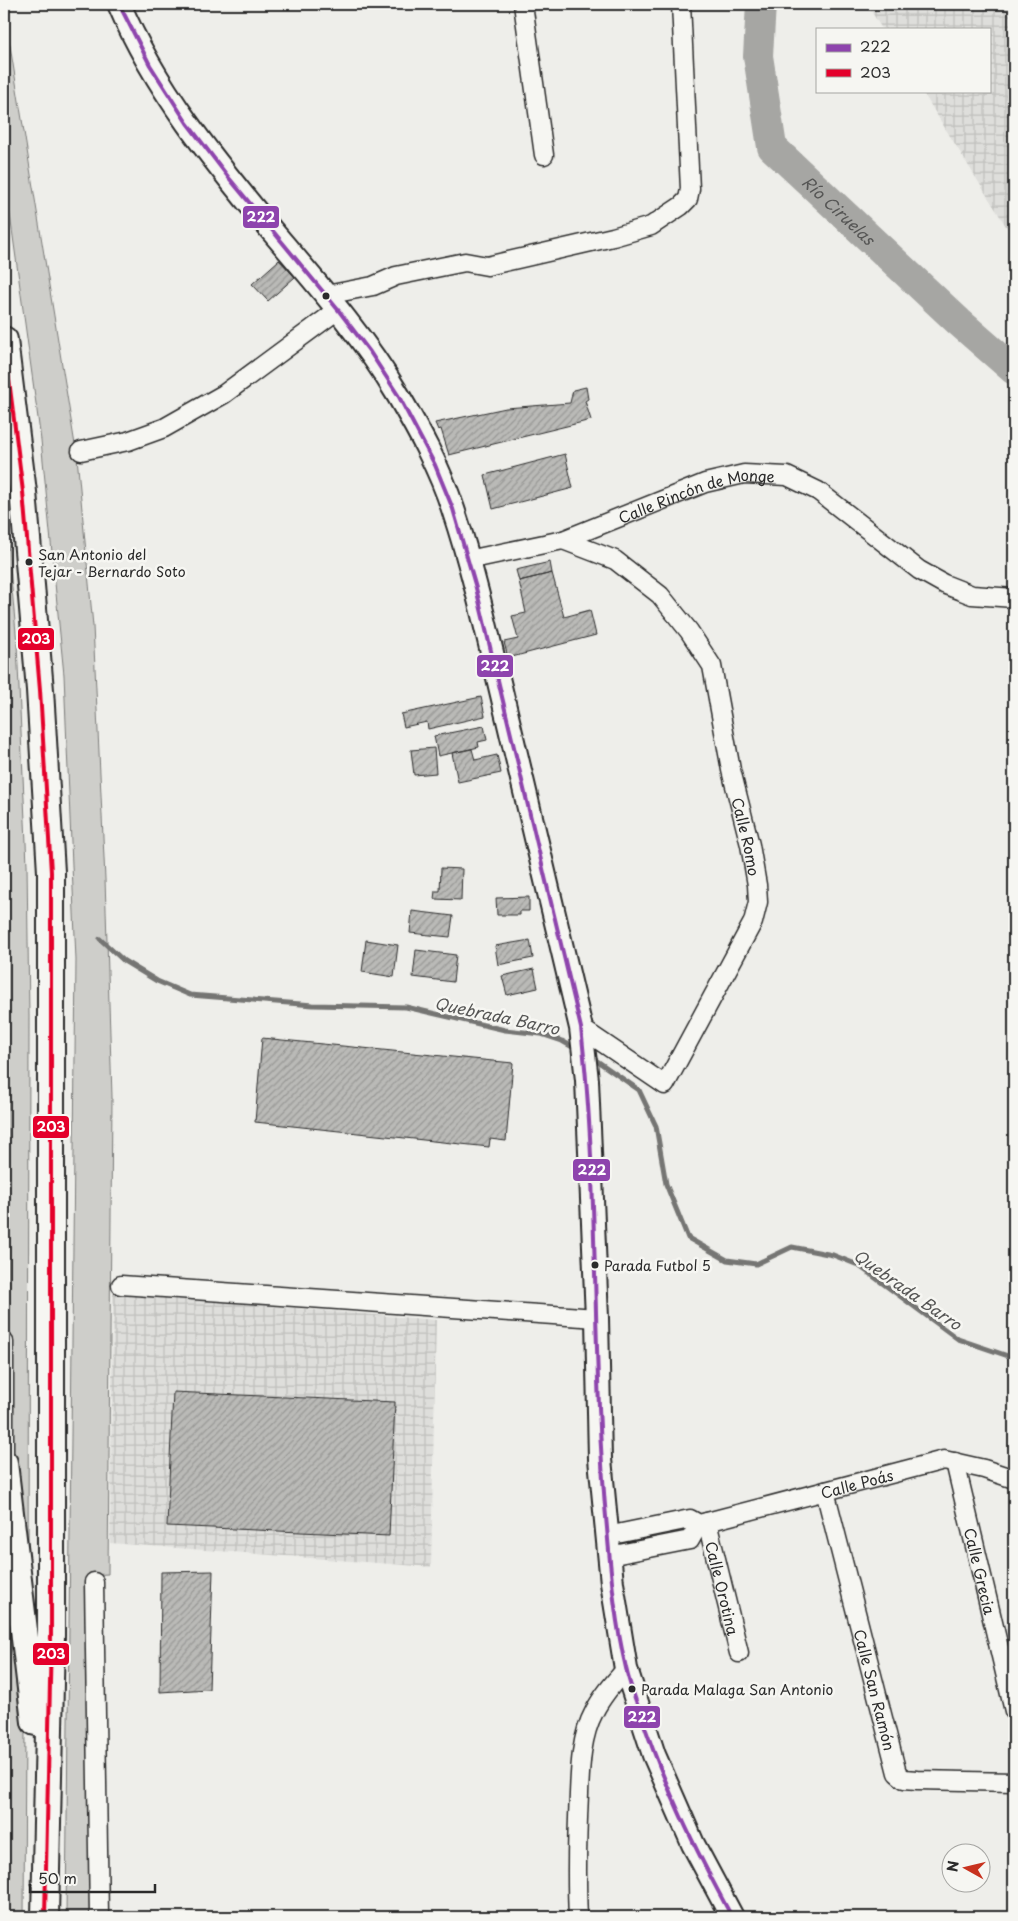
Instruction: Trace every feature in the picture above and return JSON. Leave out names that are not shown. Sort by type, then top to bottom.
[{"type":"highway","points":[[4,340],[23,492],[40,690],[51,872],[51,1635],[45,1917]]},
{"type":"highway","points":[[4,1463],[46,1814]]},
{"type":"main road","points":[[119,4],[149,66],[174,104],[215,161],[327,296],[396,392],[432,458],[452,506],[468,560],[582,1034],[587,1080],[597,1318],[600,1459],[608,1546],[626,1669],[654,1755],[693,1844],[732,1917]]},
{"type":"street","points":[[523,4],[544,155]]},
{"type":"street","points":[[81,451],[128,441],[164,428],[224,394],[327,296],[370,276],[396,276],[466,262],[487,266],[651,226],[681,206],[688,199],[690,189],[681,4]]},
{"type":"street","name":"Calle Rincón de Monge","points":[[468,560],[563,540],[705,483],[744,474],[787,476],[818,491],[919,570],[944,584],[972,595],[1014,598]]},
{"type":"street","name":"Calle Romo","points":[[563,540],[615,560],[660,595],[689,631],[712,666],[732,770],[750,846],[758,902],[753,922],[665,1086],[582,1034]]},
{"type":"street","points":[[121,1285],[597,1318]]},
{"type":"street","points":[[4,1342],[4,1470]]},
{"type":"street","name":"Calle Poás","points":[[608,1546],[690,1519],[703,1523],[944,1460],[1014,1478]]},
{"type":"street","name":"Calle Grecia","points":[[955,1462],[1014,1711]]},
{"type":"street","name":"Calle San Ramón","points":[[825,1491],[897,1773],[904,1779],[1014,1782]]},
{"type":"street","name":"Calle Orotina","points":[[703,1523],[740,1653]]},
{"type":"street","points":[[94,1582],[98,1917]]},
{"type":"street","points":[[578,1917],[576,1854],[580,1767],[586,1733],[593,1713],[611,1686],[626,1669]]},
{"type":"shaded area","points":[[867,4],[1014,4],[1014,239],[923,92],[990,92],[990,28],[881,28]]},
{"type":"shaded area","points":[[4,9],[77,457],[93,626],[105,879],[112,1097],[108,1574],[89,1575],[91,1917],[66,1917],[76,960],[64,675],[41,440],[4,171]]},
{"type":"shaded area","points":[[4,500],[17,644],[27,865],[29,1016],[28,1592],[9,1462],[8,1069],[4,917]]},
{"type":"shaded area","points":[[113,1293],[436,1320],[431,1567],[110,1543]]},
{"type":"shaded area","points":[[7,1585],[25,1724],[24,1917],[4,1917],[4,1705]]},
{"type":"building","points":[[279,260],[295,277],[268,301],[252,284]]},
{"type":"building","points":[[586,387],[588,399],[585,401],[591,420],[449,455],[441,429],[438,430],[435,423],[506,408],[570,403],[573,390]]},
{"type":"building","points":[[565,454],[573,488],[493,509],[485,475]]},
{"type":"building","points":[[550,562],[552,573],[519,581],[516,570]]},
{"type":"building","points":[[552,573],[564,617],[590,610],[596,635],[508,658],[504,642],[518,639],[512,616],[526,613],[519,581]]},
{"type":"building","points":[[481,697],[485,716],[428,729],[427,722],[404,727],[401,714]]},
{"type":"building","points":[[484,726],[487,740],[478,742],[479,747],[438,756],[434,736]]},
{"type":"building","points":[[434,748],[436,773],[414,775],[411,750]]},
{"type":"building","points":[[472,749],[475,760],[497,755],[501,773],[458,782],[452,753]]},
{"type":"building","points":[[441,868],[462,869],[461,900],[434,899],[435,891],[440,891]]},
{"type":"building","points":[[529,897],[529,911],[520,911],[520,915],[497,915],[496,898]]},
{"type":"building","points":[[412,911],[453,916],[450,937],[410,933]]},
{"type":"building","points":[[366,940],[398,945],[394,977],[362,972]]},
{"type":"building","points":[[530,940],[533,958],[498,965],[495,946]]},
{"type":"building","points":[[416,950],[456,955],[453,982],[413,977]]},
{"type":"building","points":[[534,969],[538,988],[507,995],[502,976]]},
{"type":"building","points":[[262,1038],[513,1063],[506,1141],[490,1139],[489,1147],[255,1122]]},
{"type":"building","points":[[173,1392],[395,1402],[389,1536],[167,1526]]},
{"type":"building","points":[[213,1571],[209,1689],[160,1692],[161,1572]]},
{"type":"waterway","name":"Río Ciruelas","points":[[761,4],[758,56],[772,147],[959,322],[1014,370]]},
{"type":"waterway","name":"Quebrada Barro","points":[[100,939],[124,961],[157,981],[190,995],[313,1005],[406,1007],[505,1030],[541,1034],[562,1041],[576,1049]]},
{"type":"waterway","name":"Quebrada Barro","points":[[590,1056],[639,1090],[656,1126],[666,1184],[688,1238],[727,1260],[756,1264],[792,1247],[833,1255],[858,1265],[958,1339],[1014,1358]]},
{"type":"transit line","name":"222","points":[[119,4],[150,65],[187,123],[229,178],[339,311],[370,352],[398,395],[435,465],[453,509],[476,588],[581,1028],[591,1153],[602,1466],[612,1581],[622,1651],[632,1690],[659,1765],[693,1842],[732,1917]]},
{"type":"transit line","name":"203","points":[[4,340],[23,492],[40,690],[51,872],[51,1635],[45,1917]]},
{"type":"place","name":"San Antonio del Tejar - Bernardo Soto","points":[[29,562]]},
{"type":"place","name":"Parada Futbol 5","points":[[595,1265]]},
{"type":"place","name":"Parada Malaga San Antonio","points":[[632,1689]]}]
